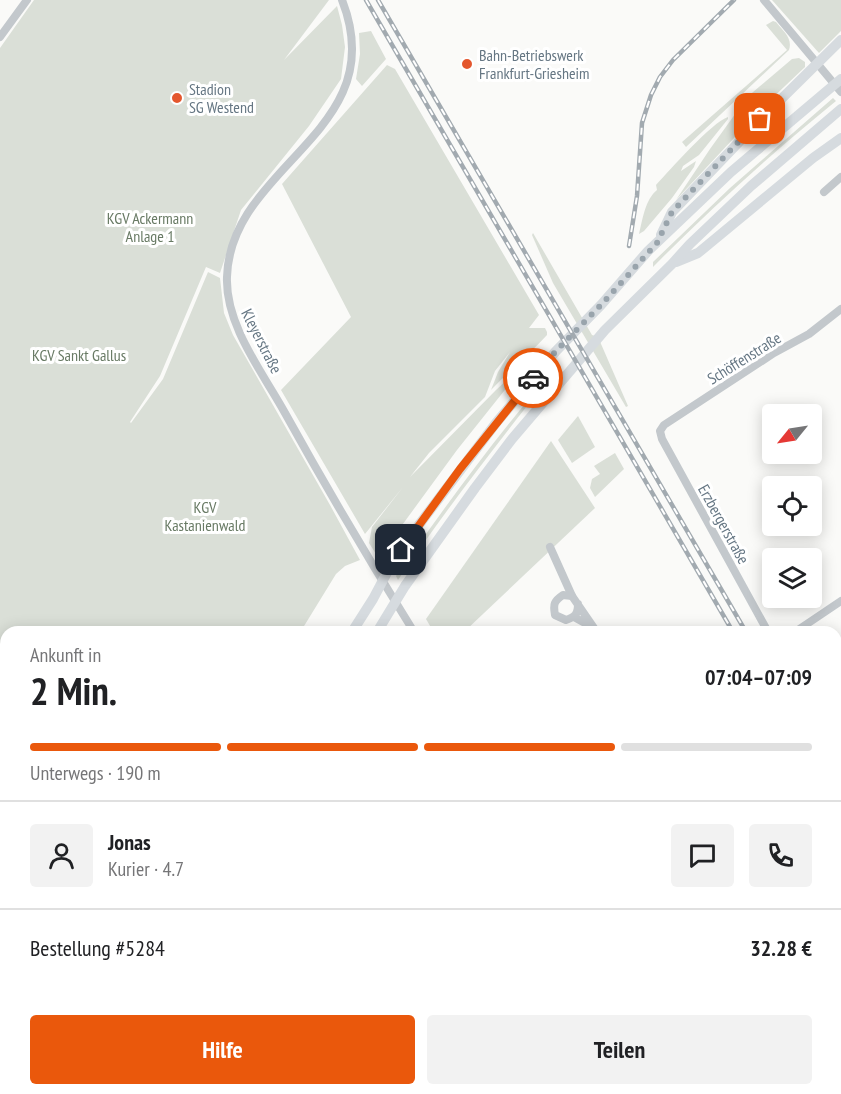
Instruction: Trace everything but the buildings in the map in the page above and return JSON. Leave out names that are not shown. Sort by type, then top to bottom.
[{"type":"highway","points":[[652,247],[672,212],[760,119],[841,40]]},
{"type":"highway","points":[[356,626],[412,534],[496,423],[556,351],[601,305],[652,247],[731,172],[841,79]]},
{"type":"highway","points":[[380,626],[405,586],[512,439],[605,330],[751,186],[841,109]]},
{"type":"highway","points":[[672,264],[698,253],[813,158],[841,138]]},
{"type":"street","points":[[0,37],[27,0]]},
{"type":"street","name":"Kleyerstraße","points":[[342,0],[350,26],[352,53],[350,71],[342,96],[319,130],[268,187],[245,217],[232,243],[226,279],[232,312],[241,335],[372,564],[410,626]]},
{"type":"street","points":[[764,0],[841,92]]},
{"type":"street","points":[[824,192],[841,177]]},
{"type":"street","name":"Schöffenstraße","points":[[661,428],[774,353],[809,334],[841,309]]},
{"type":"street","name":"Erzbergerstraße","points":[[661,428],[662,439],[765,626]]},
{"type":"street","points":[[550,547],[572,596],[593,626]]},
{"type":"street","points":[[572,596],[563,595],[556,600],[553,607],[555,615],[566,620],[574,617],[578,612],[578,604]]},
{"type":"street","points":[[804,626],[841,601]]},
{"type":"street","points":[[574,617],[589,626]]},
{"type":"green space","points":[[34,0],[329,0],[284,60],[337,6],[345,47],[341,79],[309,126],[241,210],[220,273],[206,267],[160,376],[130,422],[163,379],[208,272],[220,278],[224,313],[233,335],[360,560],[345,566],[336,574],[304,626],[0,626],[0,48]]},
{"type":"green space","points":[[772,0],[841,0],[841,31],[819,53]]},
{"type":"green space","points":[[773,21],[788,38],[789,50],[686,147],[682,142],[787,50],[766,25]]},
{"type":"green space","points":[[371,31],[386,59],[362,86],[356,79],[360,54],[359,33]]},
{"type":"green space","points":[[799,58],[805,62],[805,67],[764,106],[676,200],[743,103],[792,59]]},
{"type":"green space","points":[[387,65],[395,69],[539,315],[529,328],[545,328],[547,335],[491,390],[510,352],[495,371],[485,397],[429,453],[410,477],[539,350],[457,450],[381,554],[376,554],[369,543],[372,527],[403,487],[365,534],[281,390],[351,317],[282,184]]},
{"type":"green space","points":[[833,98],[836,101],[742,181],[653,267],[653,262],[730,188]]},
{"type":"green space","points":[[728,117],[699,155],[683,166],[681,171],[696,161],[672,198],[639,234],[647,204],[657,190],[656,185],[702,137]]},
{"type":"green space","points":[[533,233],[592,335],[598,337],[628,406],[626,407],[553,283]]},
{"type":"green space","points":[[524,405],[527,406],[461,492],[398,580],[396,576]]},
{"type":"green space","points":[[578,416],[595,447],[572,463],[558,440]]},
{"type":"green space","points":[[551,441],[595,508],[470,626],[430,626],[426,619]]},
{"type":"green space","points":[[615,453],[624,469],[595,497],[590,488],[592,479],[600,474],[594,466]]},
{"type":"railway","points":[[366,0],[730,626]]},
{"type":"railway","points":[[378,0],[743,626]]},
{"type":"railway","points":[[629,246],[637,196],[642,123],[651,95],[660,77],[673,60],[734,0]]},
{"type":"way so far","points":[[533,378],[657,243],[672,212],[760,119]]},
{"type":"place","name":"Bahn-Betriebswerk Frankfurt-Griesheim","points":[[467,64]]},
{"type":"place","name":"Stadion SG Westend","points":[[177,98]]},
{"type":"route","points":[[401,550],[460,469],[533,378]]},
{"type":"park label","name":"KGV Ackermann Anlage 1","points":[[150,227]]},
{"type":"park label","name":"KGV Sankt Gallus","points":[[79,355]]},
{"type":"park label","name":"KGV Kastanienwald","points":[[205,516]]}]
